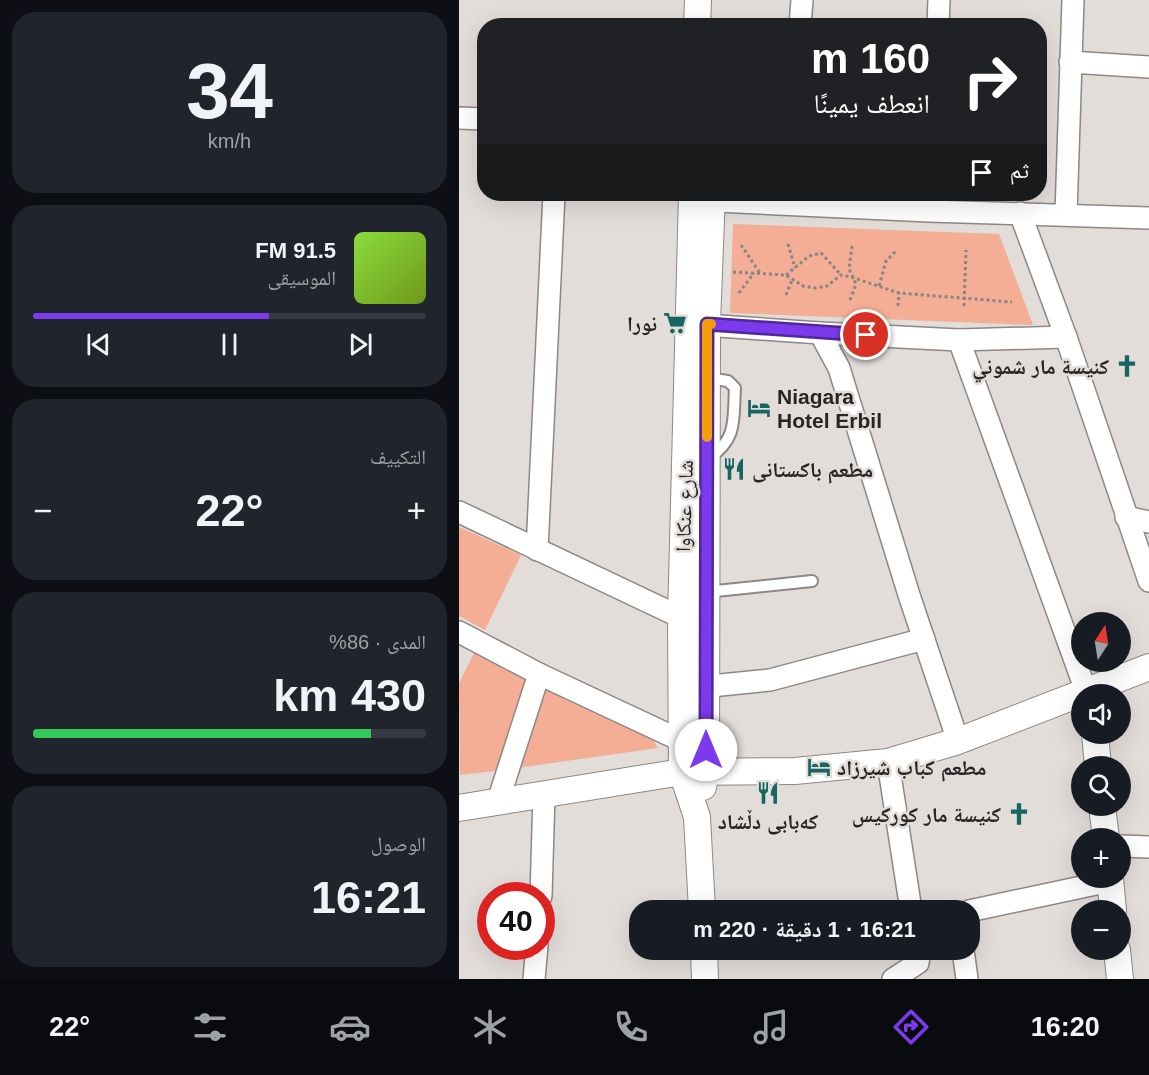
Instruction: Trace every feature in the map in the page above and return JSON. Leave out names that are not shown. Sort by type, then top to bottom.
[{"type":"street","points":[[697,18],[698,0]]},
{"type":"street","points":[[715,0],[715,18]]},
{"type":"street","points":[[801,18],[802,0]]},
{"type":"street","points":[[938,18],[939,0]]},
{"type":"street","points":[[1066,214],[1073,0]]},
{"type":"street","points":[[1070,62],[1149,67]]},
{"type":"street","points":[[459,118],[477,119]]},
{"type":"street","points":[[537,550],[554,201]]},
{"type":"street","name":"شارع عنكاوا","points":[[701,900],[694,772],[694,687],[681,619],[698,324],[702,201]]},
{"type":"street","points":[[884,201],[930,202],[1020,213],[1149,218]]},
{"type":"street","points":[[1020,213],[1066,337],[1149,581]]},
{"type":"street","points":[[698,324],[959,340],[1066,337]]},
{"type":"street","name":"شارع عنكاوا","points":[[694,772],[683,741],[707,628],[707,378],[698,324]]},
{"type":"street","points":[[820,333],[839,368],[909,595],[958,741]]},
{"type":"street","points":[[959,340],[1086,684]]},
{"type":"street","points":[[459,512],[681,619],[707,628]]},
{"type":"street","points":[[1126,517],[1149,522]]},
{"type":"street","points":[[459,632],[539,674],[683,741]]},
{"type":"street","points":[[694,687],[770,680],[924,639]]},
{"type":"street","points":[[1108,684],[1149,667]]},
{"type":"street","points":[[473,803],[539,674]]},
{"type":"street","points":[[473,803],[694,772],[795,771],[888,762],[958,741],[1071,699]]},
{"type":"street","points":[[888,762],[909,900]]},
{"type":"street","points":[[541,882],[544,794]]},
{"type":"street","points":[[1131,846],[1149,847]]},
{"type":"street","points":[[980,909],[1071,888]]},
{"type":"street","points":[[534,979],[536,960]]},
{"type":"street","points":[[704,960],[705,979]]},
{"type":"street","points":[[893,979],[918,963],[918,960]]},
{"type":"street","points":[[964,960],[967,979]]},
{"type":"street","points":[[1118,960],[1120,979]]},
{"type":"lane","points":[[706,592],[812,581]]},
{"type":"path","points":[[788,244],[795,267]]},
{"type":"path","points":[[741,245],[761,274]]},
{"type":"path","points":[[850,300],[856,284],[849,269],[852,246]]},
{"type":"path","points":[[879,286],[886,261],[897,250]]},
{"type":"path","points":[[964,306],[966,250]]},
{"type":"path","points":[[786,275],[809,256],[821,253],[841,275],[899,293],[1012,302]]},
{"type":"path","points":[[733,272],[786,275],[803,286],[816,288],[827,286],[841,275]]},
{"type":"path","points":[[739,292],[754,273]]},
{"type":"path","points":[[786,295],[792,279]]},
{"type":"path","points":[[898,306],[899,293]]},
{"type":"shaded area","points":[[733,224],[999,234],[1033,325],[730,313]]},
{"type":"shaded area","points":[[459,527],[521,555],[485,630],[459,616]]},
{"type":"shaded area","points":[[475,651],[536,682],[495,771],[460,775],[459,683]]},
{"type":"shaded area","points":[[544,688],[651,736],[658,748],[517,768]]},
{"type":"slow traffic","points":[[707,437],[707,324],[711,324]]},
{"type":"place","name":"نورا","points":[[675,323]]},
{"type":"place","name":"كنيسة مار شموني","points":[[1127,366]]},
{"type":"place","name":"Niagara Hotel Erbil","points":[[759,408]]},
{"type":"place","name":"مطعم باکستانی","points":[[734,469]]},
{"type":"place","name":"مطعم كباب شيرزاد","points":[[819,767]]},
{"type":"place","name":"کەبابی دڵشاد","points":[[768,793]]},
{"type":"place","name":"كنيسة مار كوركيس","points":[[1019,814]]},
{"type":"route","points":[[706,750],[707,324],[866,335]]}]
